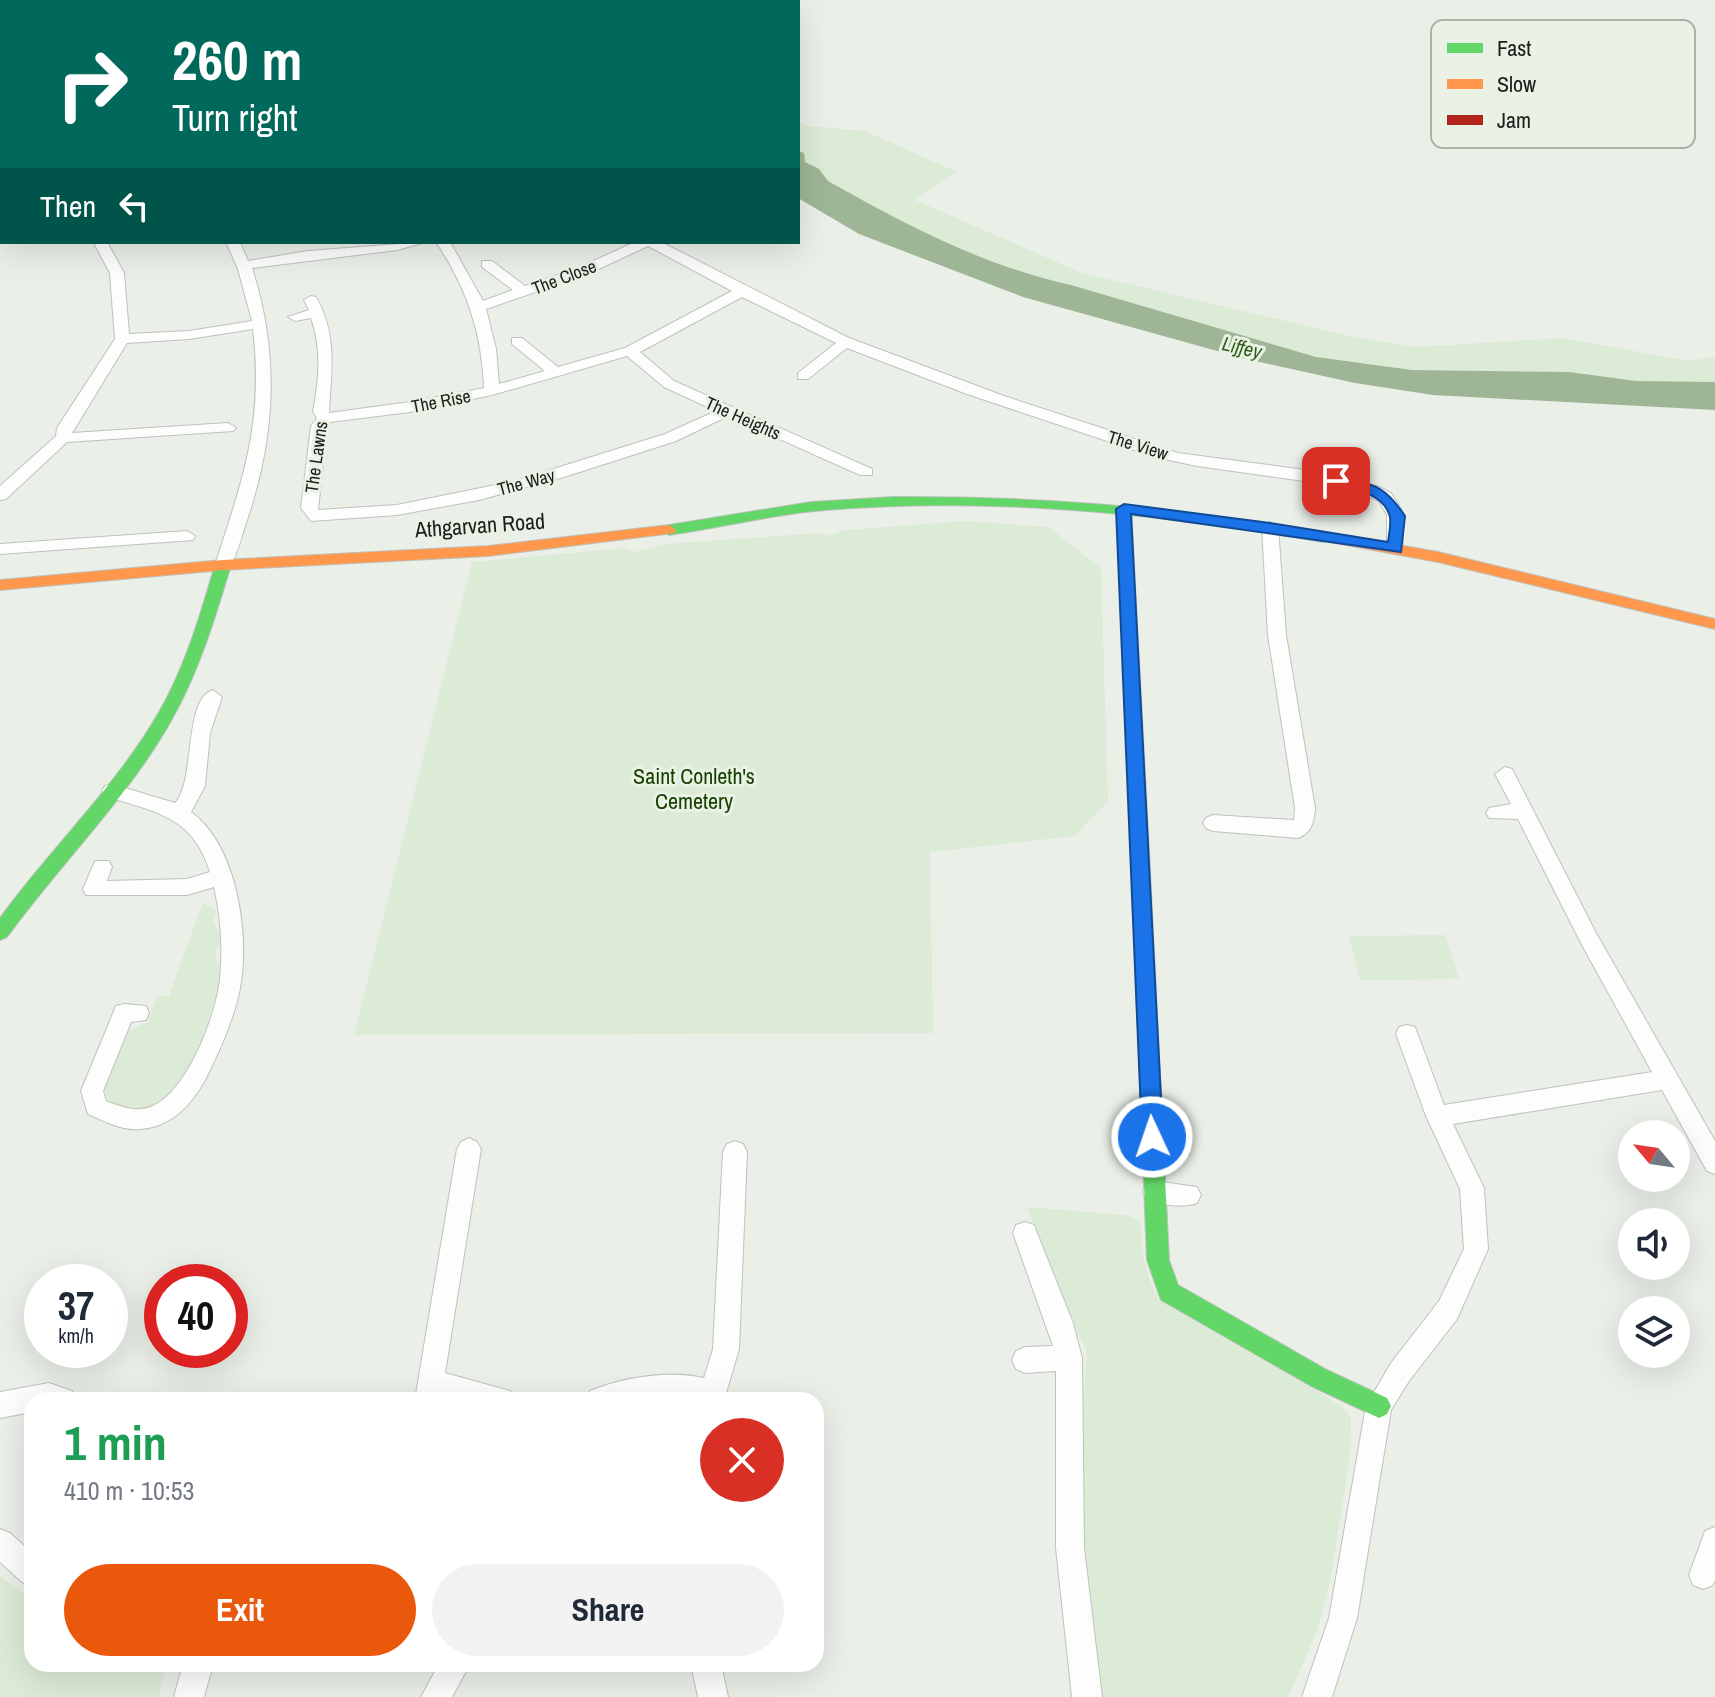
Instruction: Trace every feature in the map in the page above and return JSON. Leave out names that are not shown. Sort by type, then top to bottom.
[{"type":"main road","name":"Athgarvan Road","points":[[0,585],[223,565],[488,551],[689,528],[828,505],[961,500],[1124,509],[1270,527],[1395,548],[1715,624]]},
{"type":"main road","points":[[1124,509],[1158,1260],[1169,1292],[1319,1378],[1379,1406]]},
{"type":"main road","points":[[0,932],[112,791],[159,726],[185,680],[223,565]]},
{"type":"street","points":[[223,565],[254,470],[263,358],[260,324],[234,244]]},
{"type":"street","points":[[243,266],[278,257],[354,253],[407,244]]},
{"type":"street","points":[[444,244],[481,306],[490,346],[492,391]]},
{"type":"street","name":"The Close","points":[[481,306],[643,244]]},
{"type":"street","name":"The View","points":[[652,244],[745,290],[764,304],[846,342],[976,393],[1152,451],[1204,464],[1336,481],[1370,489],[1384,496],[1397,516],[1395,548]]},
{"type":"street","points":[[0,495],[63,438],[65,428],[122,339],[117,273],[102,252]]},
{"type":"street","points":[[487,264],[524,292]]},
{"type":"street","name":"The Rise","points":[[325,418],[410,407],[492,391],[630,351],[745,290]]},
{"type":"street","name":"The Lawns","points":[[295,317],[314,306],[324,329],[327,352],[321,412],[325,418],[319,426],[309,508],[317,517]]},
{"type":"street","points":[[122,339],[189,335],[260,324]]},
{"type":"street","points":[[517,341],[556,373]]},
{"type":"street","points":[[803,376],[846,342]]},
{"type":"street","name":"The Heights","points":[[630,351],[669,384],[866,472]]},
{"type":"street","name":"The Way","points":[[317,517],[393,509],[493,491],[584,466],[684,432],[726,411]]},
{"type":"street","points":[[63,438],[228,429]]},
{"type":"street","points":[[818,467],[831,456]]},
{"type":"street","points":[[1213,823],[1298,830],[1304,822],[1305,808],[1277,635],[1270,527]]},
{"type":"street","points":[[0,549],[60,553],[187,536]]},
{"type":"street","points":[[177,814],[191,801],[197,790],[201,735],[213,697]]},
{"type":"street","points":[[1505,774],[1521,811],[1715,1163]]},
{"type":"street","points":[[112,791],[143,799],[177,814],[198,829],[217,857],[222,877],[232,974],[221,1018],[202,1069],[186,1095],[168,1110],[146,1121],[127,1121],[96,1107],[92,1091],[124,1013],[138,1013]]},
{"type":"street","points":[[1496,813],[1521,811]]},
{"type":"street","points":[[102,867],[93,889],[187,887],[222,877]]},
{"type":"street","points":[[1317,1697],[1343,1618],[1379,1406],[1400,1372],[1448,1310],[1476,1249],[1472,1188],[1437,1116],[1407,1034]]},
{"type":"street","points":[[1437,1116],[1668,1079]]},
{"type":"street","points":[[430,1392],[469,1149]]},
{"type":"street","points":[[713,1392],[726,1349],[735,1152]]},
{"type":"street","points":[[1155,1192],[1189,1195]]},
{"type":"street","points":[[1025,1233],[1060,1323],[1069,1358],[1070,1548],[1087,1697]]},
{"type":"street","points":[[1025,1360],[1069,1358]]},
{"type":"street","points":[[638,1392],[686,1386],[700,1392]]},
{"type":"street","points":[[436,1392],[460,1388],[474,1392]]},
{"type":"street","points":[[0,1405],[24,1401]]},
{"type":"street","points":[[1703,1575],[1715,1541]]},
{"type":"street","points":[[0,1543],[24,1560]]},
{"type":"street","points":[[189,1697],[196,1672]]},
{"type":"street","points":[[436,1697],[450,1672]]},
{"type":"street","points":[[708,1672],[713,1697]]},
{"type":"green space","points":[[800,123],[865,131],[957,172],[915,200],[1082,273],[1345,335],[1416,347],[1563,338],[1688,361],[1715,357],[1715,382],[1636,381],[1559,372],[1412,370],[1316,357],[1039,277],[976,255],[828,181],[819,169],[805,162],[804,153],[800,152]]},
{"type":"green space","name":"Saint Conleth's Cemetery","points":[[966,521],[1048,527],[1101,568],[1108,802],[1075,836],[930,852],[933,1033],[354,1035],[472,562],[626,548],[635,552],[666,544],[820,533],[828,536],[845,530]]},
{"type":"green space","points":[[203,902],[216,912],[213,921],[222,937],[215,952],[221,975],[199,1044],[183,1078],[160,1103],[145,1109],[128,1108],[109,1101],[102,1082],[114,1054],[130,1031],[148,1022],[157,997],[169,996]]},
{"type":"green space","points":[[1445,935],[1459,979],[1360,980],[1349,936]]},
{"type":"green space","points":[[1027,1207],[1125,1215],[1141,1221],[1145,1262],[1159,1300],[1342,1406],[1351,1418],[1350,1455],[1330,1583],[1317,1631],[1288,1697],[1100,1697],[1077,1482],[1087,1352],[1054,1280]]},
{"type":"green space","points":[[0,1576],[24,1594],[24,1672],[164,1672],[159,1697],[0,1697]]},
{"type":"water","name":"Liffey","points":[[800,152],[804,153],[805,162],[819,169],[828,181],[916,228],[976,255],[1039,277],[1316,357],[1412,370],[1569,372],[1636,381],[1715,382],[1715,410],[1433,395],[1355,383],[1246,359],[1023,297],[859,234],[800,199]]},
{"type":"traffic: fast","points":[[669,530],[811,507],[955,501],[1140,511],[1324,537]]},
{"type":"traffic: fast","points":[[0,932],[126,774],[164,719],[191,663],[223,565]]},
{"type":"traffic: fast","points":[[1140,852],[1158,1260],[1169,1292],[1319,1378],[1379,1406]]},
{"type":"traffic: slow","points":[[0,585],[223,565],[488,551],[669,530]]},
{"type":"traffic: slow","points":[[1324,537],[1438,557],[1715,624]]},
{"type":"traffic: jam","points":[[1124,509],[1140,852]]},
{"type":"route","points":[[1152,1137],[1124,509],[1270,527],[1395,548],[1397,516],[1384,496],[1370,489],[1336,481]]}]
